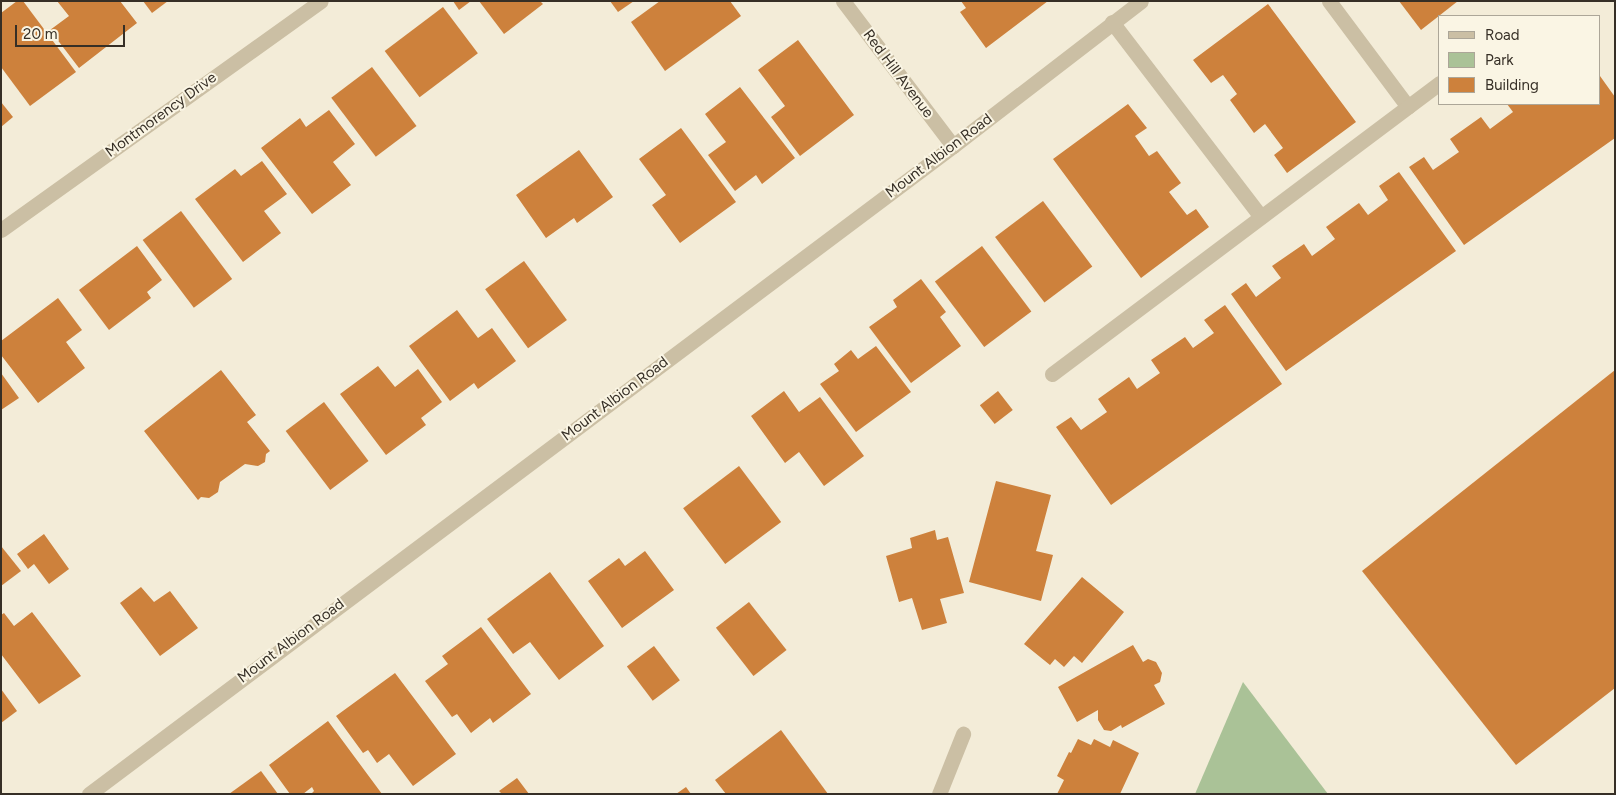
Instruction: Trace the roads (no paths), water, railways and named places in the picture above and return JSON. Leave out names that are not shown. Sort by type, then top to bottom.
[{"type":"street","name":"Montmorency Drive","points":[[1,230],[321,1]]},
{"type":"street","name":"Red Hill Avenue","points":[[843,1],[953,146]]},
{"type":"street","name":"Mount Albion Road","points":[[89,794],[953,146],[1141,1]]},
{"type":"street","points":[[1329,1],[1408,107]]},
{"type":"street","points":[[1112,22],[1261,217]]},
{"type":"street","points":[[1052,374],[1438,84]]},
{"type":"street","points":[[939,794],[963,734]]}]
